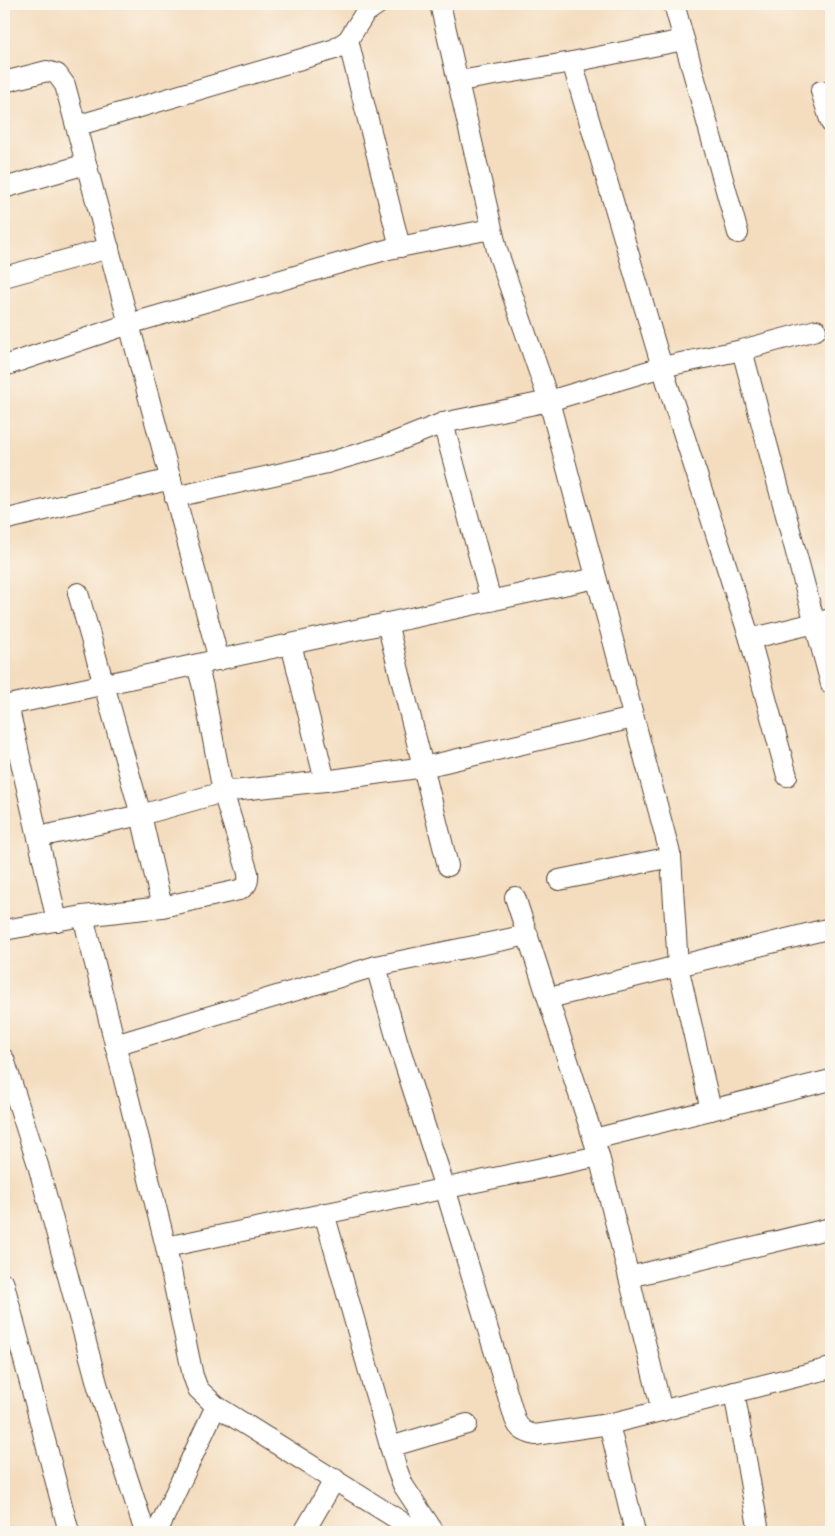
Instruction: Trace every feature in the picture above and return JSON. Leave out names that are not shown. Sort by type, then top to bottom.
[{"type":"street","points":[[76,126],[336,49],[348,40],[365,13],[378,4]]},
{"type":"street","points":[[440,4],[497,250],[549,400],[670,857],[678,966],[711,1110]]},
{"type":"street","points":[[674,4],[738,233]]},
{"type":"street","points":[[348,40],[400,247]]},
{"type":"street","points":[[459,81],[572,62],[684,40]]},
{"type":"street","points":[[572,62],[662,367],[750,639],[787,776]]},
{"type":"street","points":[[4,82],[47,71],[57,74],[65,85],[219,660]]},
{"type":"street","points":[[821,91],[831,123]]},
{"type":"street","points":[[4,188],[86,164]]},
{"type":"street","points":[[4,366],[129,324],[389,249],[492,229]]},
{"type":"street","points":[[4,277],[109,248]]},
{"type":"street","points":[[4,520],[173,488],[327,463],[385,446],[443,423],[549,400],[662,367],[742,350],[816,330]]},
{"type":"street","points":[[742,350],[823,621],[831,684]]},
{"type":"street","points":[[443,423],[491,601]]},
{"type":"street","points":[[57,921],[6,706],[596,578]]},
{"type":"street","points":[[78,593],[141,815],[162,907]]},
{"type":"street","points":[[750,639],[823,621]]},
{"type":"street","points":[[387,624],[448,866]]},
{"type":"street","points":[[292,644],[325,781]]},
{"type":"street","points":[[4,930],[83,916],[162,907],[239,890],[246,886],[248,873],[223,792],[197,665]]},
{"type":"street","points":[[38,837],[141,815],[223,792],[325,781],[424,767],[633,718]]},
{"type":"street","points":[[559,880],[670,857]]},
{"type":"street","points":[[516,897],[596,1148],[662,1411]]},
{"type":"street","points":[[83,916],[166,1247],[198,1388],[216,1406],[418,1532]]},
{"type":"street","points":[[548,998],[831,928]]},
{"type":"street","points":[[115,1044],[376,966],[528,935]]},
{"type":"street","points":[[376,966],[397,1040],[445,1188],[518,1428],[535,1435],[609,1424],[831,1368]]},
{"type":"street","points":[[4,1059],[38,1165],[98,1387],[145,1532]]},
{"type":"street","points":[[166,1247],[445,1188],[596,1148],[711,1110],[831,1080]]},
{"type":"street","points":[[324,1213],[396,1467],[403,1485],[434,1532]]},
{"type":"street","points":[[629,1278],[831,1228]]},
{"type":"street","points":[[4,1284],[69,1532]]},
{"type":"street","points":[[734,1392],[759,1532]]},
{"type":"street","points":[[157,1532],[216,1406]]},
{"type":"street","points":[[390,1447],[467,1424]]},
{"type":"street","points":[[609,1424],[635,1532]]},
{"type":"street","points":[[304,1532],[335,1479]]}]
